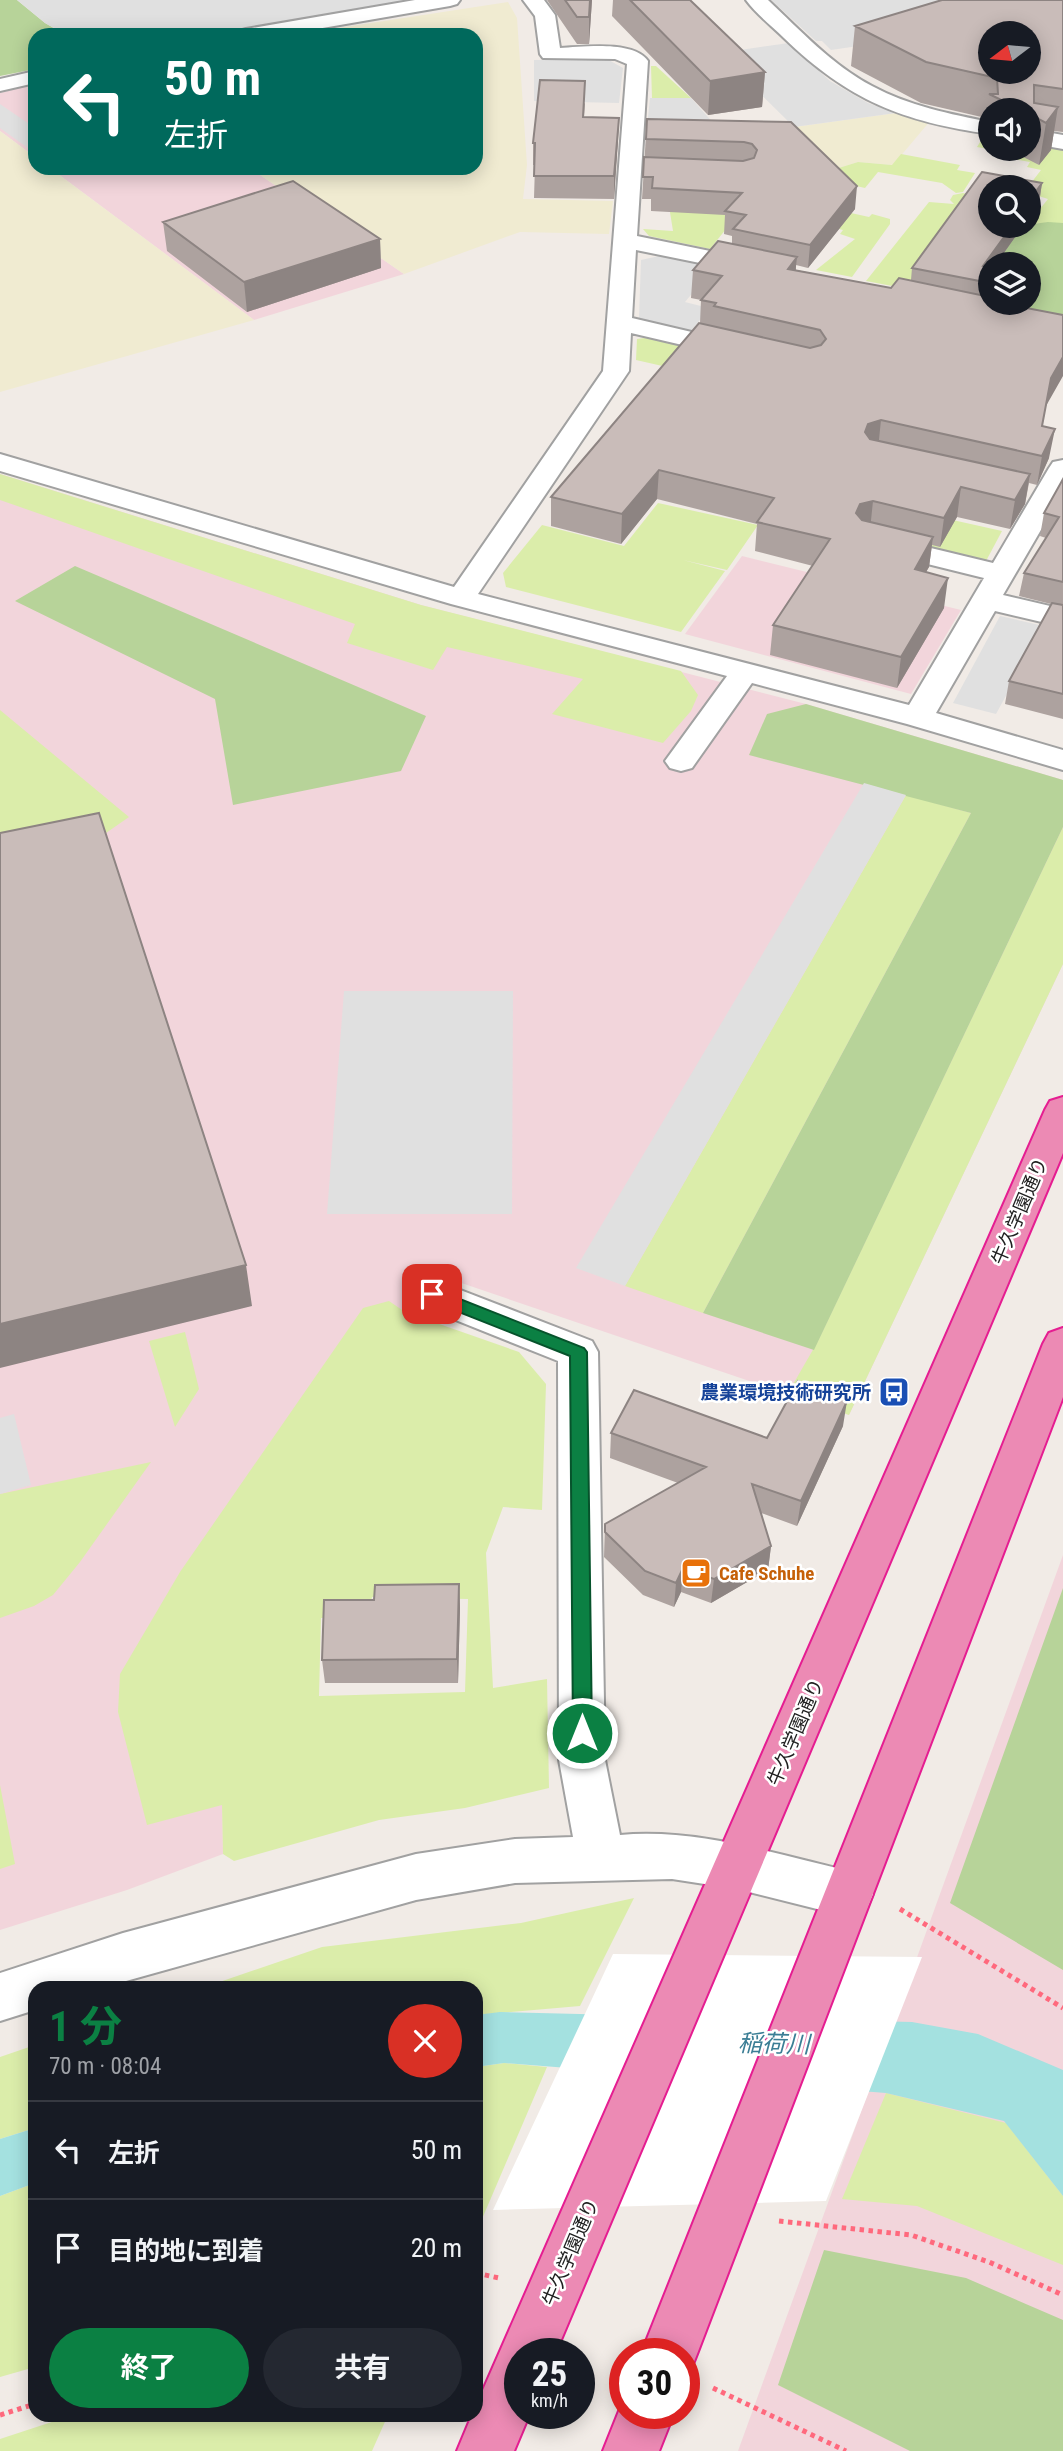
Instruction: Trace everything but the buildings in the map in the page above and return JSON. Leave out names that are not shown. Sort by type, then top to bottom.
[{"type":"highway","name":"牛久学園通り","points":[[534,2338],[1063,1110]]},
{"type":"highway","points":[[695,2338],[724,2217],[1063,1343]]},
{"type":"highway","points":[[485,2451],[504,2407]]},
{"type":"highway","points":[[631,2451],[640,2429]]},
{"type":"street","points":[[287,28],[450,0]]},
{"type":"street","points":[[461,598],[616,371],[638,61],[618,53],[550,54],[545,15],[533,0]]},
{"type":"street","points":[[756,0],[842,77],[860,89],[913,111],[978,125]]},
{"type":"street","points":[[0,85],[28,79]]},
{"type":"street","points":[[1041,138],[1063,142]]},
{"type":"street","points":[[631,170],[658,171]]},
{"type":"street","points":[[626,241],[783,273]]},
{"type":"street","points":[[619,323],[768,357]]},
{"type":"street","points":[[0,462],[461,598],[918,718],[1063,760]]},
{"type":"street","points":[[918,718],[1002,574],[1033,495],[1063,468]]},
{"type":"street","points":[[869,541],[1002,574]]},
{"type":"street","points":[[987,600],[1063,618]]},
{"type":"street","points":[[681,761],[745,672]]},
{"type":"street","points":[[432,1294],[578,1352],[582,1760],[601,1859]]},
{"type":"street","points":[[49,1981],[123,1957],[416,1877],[515,1861],[673,1857],[737,1867],[849,1894]]},
{"type":"street","points":[[0,1997],[28,1988]]},
{"type":"path","points":[[849,1894],[907,1912],[1063,2008]]},
{"type":"path","points":[[724,2217],[804,2222],[911,2235],[989,2262],[1063,2295]]},
{"type":"path","points":[[700,2375],[846,2451]]},
{"type":"path","points":[[0,2415],[28,2406]]},
{"type":"shaded area","points":[[17,0],[420,0],[257,28],[54,28]]},
{"type":"shaded area","points":[[771,0],[944,0],[978,53],[978,77],[899,40],[831,50],[822,41],[816,41]]},
{"type":"shaded area","points":[[508,2],[517,18],[527,165],[523,199],[613,201],[609,234],[520,232],[404,274],[260,175],[483,175],[483,28],[339,28]]},
{"type":"shaded area","points":[[789,43],[830,81],[868,103],[896,113],[794,127],[719,53]]},
{"type":"shaded area","points":[[607,59],[623,68],[619,103],[534,101],[534,60]]},
{"type":"shaded area","points":[[28,86],[28,152],[0,131],[0,93]]},
{"type":"shaded area","points":[[650,98],[691,98],[724,135],[645,146]]},
{"type":"shaded area","points":[[0,104],[28,123],[28,148],[0,128]]},
{"type":"shaded area","points":[[896,113],[931,120],[893,165],[858,162],[813,176],[773,130]]},
{"type":"shaded area","points":[[0,131],[28,152],[28,175],[59,175],[254,320],[0,392]]},
{"type":"shaded area","points":[[59,175],[260,175],[404,274],[254,320]]},
{"type":"shaded area","points":[[659,256],[715,266],[685,302],[709,308],[690,333],[644,325],[639,318],[641,260]]},
{"type":"shaded area","points":[[0,474],[421,605],[806,704],[1063,780],[1063,964],[849,1415],[429,1272],[405,1312],[222,1766],[223,1854],[127,1890],[0,1930]]},
{"type":"shaded area","points":[[742,556],[961,610],[911,694],[685,634]]},
{"type":"shaded area","points":[[1000,616],[1044,626],[996,714],[953,703]]},
{"type":"shaded area","points":[[864,783],[906,795],[625,1286],[576,1268]]},
{"type":"shaded area","points":[[344,991],[513,991],[512,1214],[327,1214]]},
{"type":"shaded area","points":[[14,1414],[31,1485],[0,1494],[0,1418]]},
{"type":"shaded area","points":[[1063,1555],[1063,2451],[738,2451],[940,1894]]},
{"type":"green space","points":[[0,0],[17,0],[54,28],[28,28],[28,70],[0,76]]},
{"type":"green space","points":[[651,66],[656,66],[691,98],[652,98]]},
{"type":"green space","points":[[1041,144],[1063,149],[1063,223],[1041,224],[1041,208],[1048,199],[1041,197],[1041,175],[1037,175],[1041,170],[1027,167],[1030,162],[1024,161],[1041,161]]},
{"type":"green space","points":[[901,154],[960,165],[957,170],[975,173],[963,192],[956,193],[942,183],[878,172],[865,188],[813,176],[858,162],[892,165]]},
{"type":"green space","points":[[963,193],[978,197],[978,205],[908,289],[866,281],[929,202],[954,204],[950,200],[953,195]]},
{"type":"green space","points":[[669,206],[742,209],[710,249],[649,236],[643,229],[673,231]]},
{"type":"green space","points":[[851,213],[869,217],[872,214],[890,219],[890,224],[852,277],[816,270],[855,239],[840,234],[843,230],[835,228]]},
{"type":"green space","points":[[1041,223],[1063,223],[1063,320],[1041,315],[1041,252],[996,252],[1008,238],[1041,238]]},
{"type":"green space","points":[[652,337],[734,354],[711,377],[636,360],[637,339]]},
{"type":"green space","points":[[0,474],[421,605],[681,671],[698,695],[691,711],[663,743],[552,714],[583,679],[447,647],[433,670],[347,643],[355,624],[0,500]]},
{"type":"green space","points":[[658,503],[758,525],[727,570],[683,560],[725,571],[681,632],[506,587],[503,573],[542,525],[624,546]]},
{"type":"green space","points":[[881,504],[1002,531],[986,561],[864,533]]},
{"type":"green space","points":[[75,566],[426,716],[401,771],[233,805],[215,699],[15,601]]},
{"type":"green space","points":[[806,704],[1063,780],[1063,827],[814,1350],[703,1313],[971,813],[749,755],[767,714]]},
{"type":"green space","points":[[0,710],[129,817],[60,865],[0,877]]},
{"type":"green space","points":[[906,795],[971,813],[703,1313],[625,1286]]},
{"type":"green space","points":[[1063,827],[1063,964],[849,1415],[788,1393],[818,1341]]},
{"type":"green space","points":[[389,1301],[405,1312],[519,1352],[546,1384],[542,1510],[503,1507],[486,1553],[493,1688],[547,1679],[549,1788],[465,1808],[379,1820],[234,1861],[223,1854],[222,1805],[147,1825],[118,1712],[120,1674],[180,1572],[363,1308]],"holes":[[[372,1597],[468,1599],[465,1692],[319,1696],[321,1618],[368,1616]]]},
{"type":"green space","points":[[185,1332],[199,1389],[175,1427],[149,1341]]},
{"type":"green space","points":[[151,1462],[80,1562],[53,1595],[34,1606],[0,1618],[0,1494]]},
{"type":"green space","points":[[1063,1588],[1063,1970],[950,1903]]},
{"type":"green space","points":[[0,1785],[15,1864],[0,1869]]},
{"type":"green space","points":[[634,1898],[580,2006],[483,2014],[483,1981],[222,1981],[322,1947],[521,1923]]},
{"type":"green space","points":[[28,2047],[28,2130],[0,2139],[0,2057]]},
{"type":"green space","points":[[504,2063],[547,2067],[483,2217],[483,2066]]},
{"type":"green space","points":[[886,2093],[1006,2123],[1063,2196],[1063,2265],[917,2206],[842,2199]]},
{"type":"green space","points":[[28,2186],[28,2369],[0,2377],[0,2196]]},
{"type":"green space","points":[[824,2250],[966,2278],[1063,2320],[1063,2451],[910,2451],[778,2385]]},
{"type":"green space","points":[[52,2422],[385,2422],[372,2451],[0,2451],[0,2439]]},
{"type":"water","name":"稲荷川","points":[[500,2012],[912,2022],[978,2034],[1063,2070],[1063,2196],[1004,2121],[886,2093],[504,2063],[483,2066],[483,2014]]},
{"type":"water","points":[[28,2130],[28,2186],[0,2196],[0,2139]]},
{"type":"pier","points":[[613,1954],[922,1957],[826,2201],[493,2210]]},
{"type":"place","name":"農業環境技術研究所","points":[[894,1392]]},
{"type":"place","name":"Cafe Schuhe","points":[[696,1573]]},
{"type":"route","points":[[432,1294],[578,1352],[582,1733]]}]
